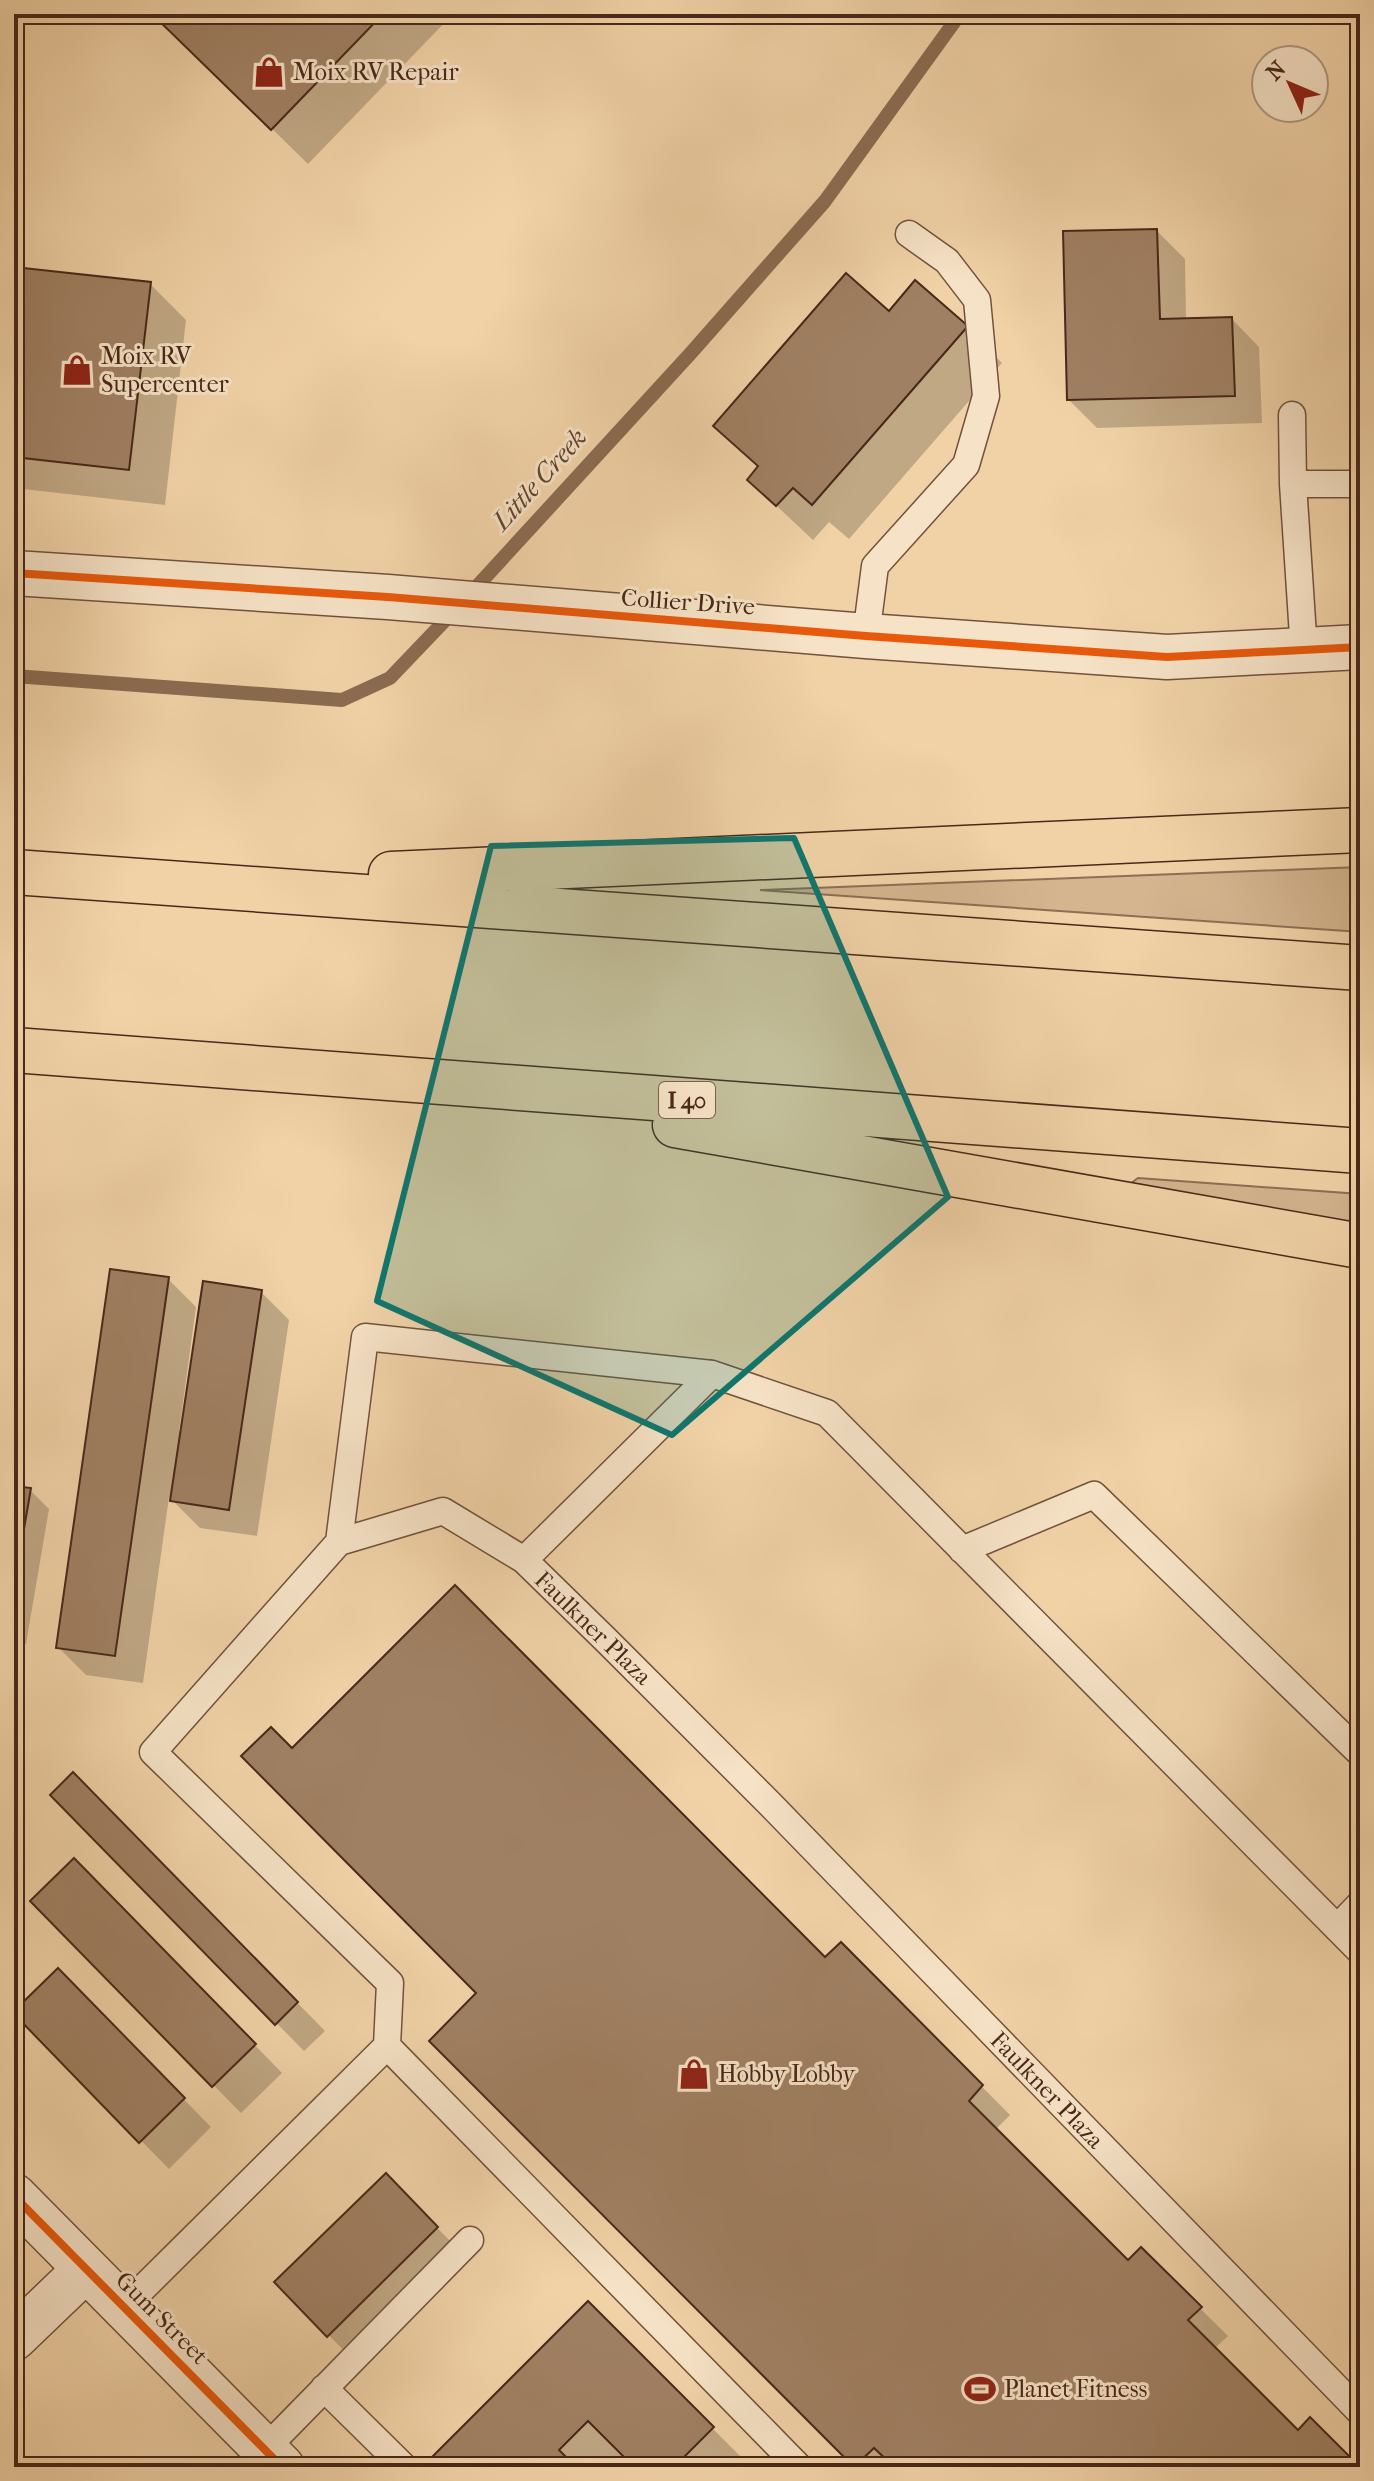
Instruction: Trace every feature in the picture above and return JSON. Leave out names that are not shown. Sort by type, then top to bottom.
[{"type":"highway","points":[[188,883],[1360,830]]},
{"type":"highway","points":[[14,872],[1360,968]]},
{"type":"highway","name":"I 40","points":[[14,1050],[1360,1151]]},
{"type":"highway","points":[[437,1082],[1360,1246]]},
{"type":"street","name":"Collier Drive","points":[[14,573],[388,597],[1167,657],[1360,647]]},
{"type":"street","name":"Gum Street","points":[[14,2196],[274,2458]]},
{"type":"street","points":[[14,2338],[86,2269]]},
{"type":"lane","points":[[866,636],[875,566],[913,520],[966,465],[986,396],[977,300],[947,261],[909,234]]},
{"type":"lane","points":[[1292,415],[1293,484],[1304,651]]},
{"type":"lane","points":[[1293,484],[1360,484]]},
{"type":"lane","points":[[339,1542],[365,1337],[712,1374],[827,1413],[1360,1951]]},
{"type":"lane","name":"Faulkner Plaza","points":[[712,1374],[524,1560],[720,1754],[1360,2412]]},
{"type":"lane","points":[[962,1550],[1094,1495],[1360,1753]]},
{"type":"lane","points":[[124,2307],[387,2046],[390,1983],[153,1752],[339,1542],[443,1511],[524,1560]]},
{"type":"lane","points":[[1337,1928],[1360,1904]]},
{"type":"lane","points":[[387,2046],[799,2467]]},
{"type":"lane","points":[[274,2458],[324,2388],[470,2240]]},
{"type":"lane","points":[[324,2388],[404,2467]]},
{"type":"highlighted area","points":[[794,838],[948,1197],[672,1435],[377,1301],[491,846]]},
{"type":"shaded area","points":[[1360,867],[1360,932],[760,890]]},
{"type":"shaded area","points":[[1138,1178],[1360,1194],[1360,1237],[1126,1187]]},
{"type":"building","name":"Moix RV Repair","points":[[152,14],[383,14],[271,130]]},
{"type":"building","points":[[1157,229],[1160,319],[1232,317],[1235,396],[1067,400],[1063,231]]},
{"type":"building","name":"Moix RV Supercenter","points":[[14,267],[151,282],[129,470],[14,457]]},
{"type":"building","points":[[846,273],[889,311],[915,280],[968,326],[812,505],[793,488],[776,506],[747,480],[758,466],[713,426]]},
{"type":"building","points":[[110,1269],[169,1277],[115,1656],[56,1648]]},
{"type":"building","points":[[203,1281],[262,1290],[229,1510],[170,1501]]},
{"type":"building","points":[[14,1486],[31,1488],[14,1587]]},
{"type":"building","points":[[455,1585],[825,1957],[841,1942],[983,2085],[969,2101],[1128,2260],[1141,2247],[1202,2307],[1188,2320],[1298,2430],[1310,2417],[1360,2467],[894,2467],[874,2448],[854,2467],[429,2041],[476,1993],[241,1756],[271,1727],[292,1748]]},
{"type":"building","points":[[73,1772],[298,2002],[275,2025],[50,1795]]},
{"type":"building","points":[[74,1858],[256,2044],[212,2087],[30,1901]]},
{"type":"building","points":[[58,1968],[185,2098],[139,2143],[14,2014]]},
{"type":"building","points":[[386,2173],[438,2227],[327,2337],[274,2282]]},
{"type":"building","points":[[588,2301],[714,2427],[674,2467],[634,2467],[588,2421],[559,2450],[576,2467],[422,2467]]},
{"type":"waterway","name":"Little Creek","points":[[469,595],[690,354],[825,201],[960,14]]},
{"type":"waterway","name":"Little Creek","points":[[14,676],[342,700],[390,678],[455,610]]},
{"type":"cycle path","points":[[14,573],[388,597],[1167,657],[1360,647]]},
{"type":"cycle path","points":[[14,2196],[282,2467]]},
{"type":"place","name":"Moix RV Repair","points":[[269,72]]},
{"type":"place","name":"Moix RV Supercenter","points":[[77,370]]},
{"type":"place","name":"Hobby Lobby","points":[[694,2074]]},
{"type":"place","name":"Planet Fitness","points":[[980,2389]]}]
